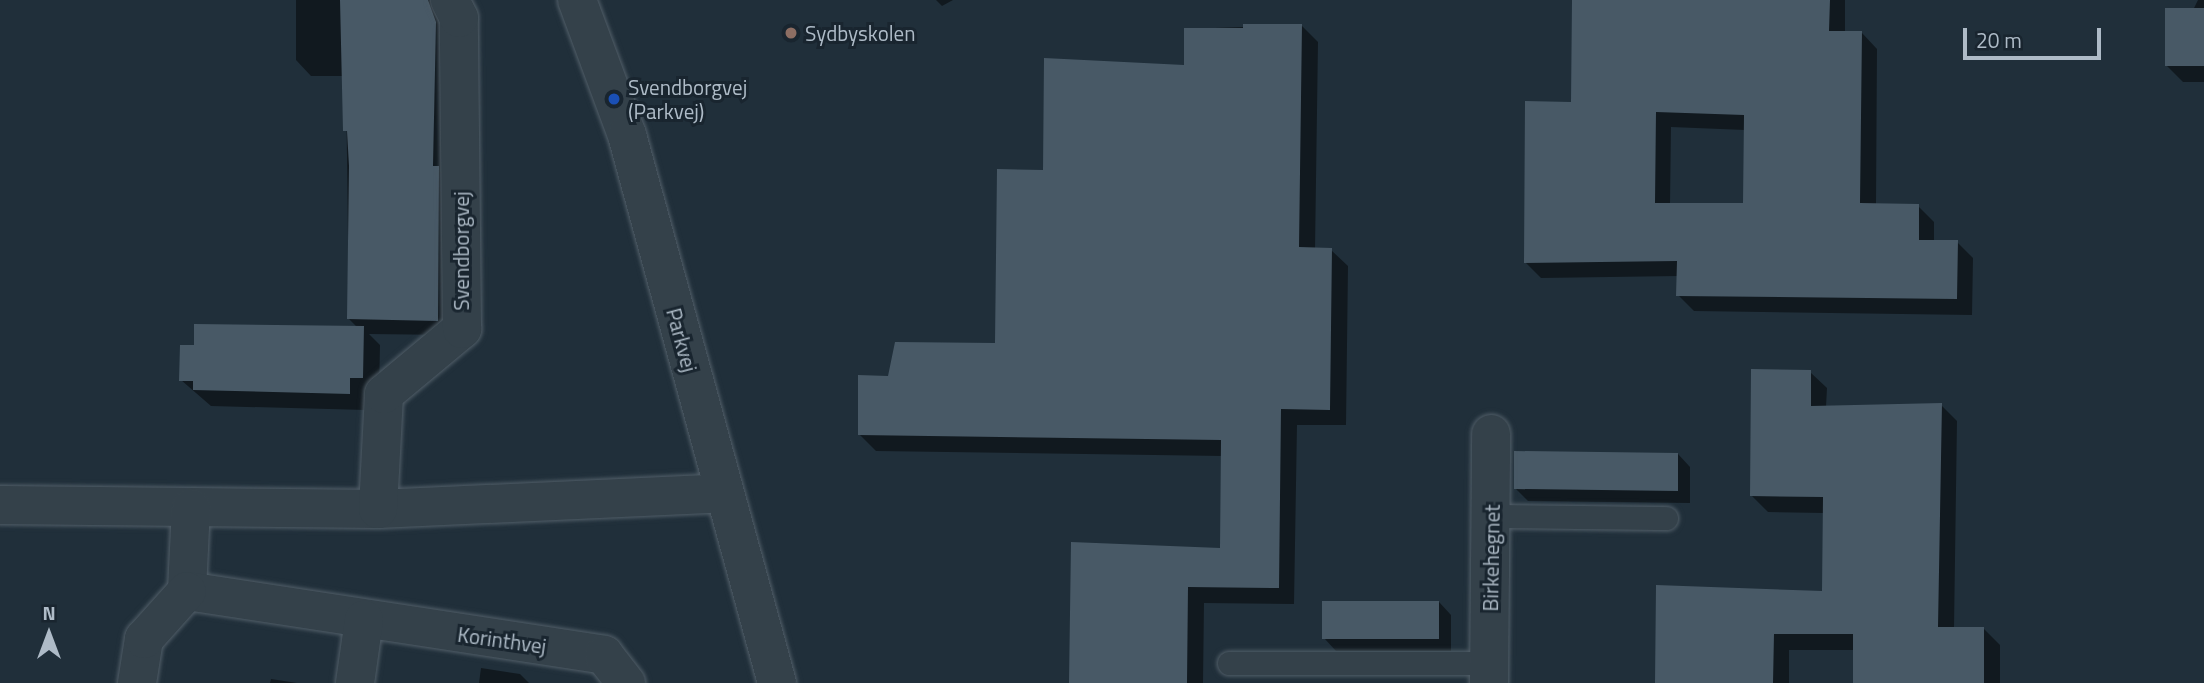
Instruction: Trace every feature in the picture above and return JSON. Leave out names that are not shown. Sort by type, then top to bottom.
[{"type":"street","name":"Svendborgvej","points":[[378,509],[384,394],[462,329],[459,18],[450,0]]},
{"type":"street","name":"Parkvej","points":[[577,0],[627,135],[777,683]]},
{"type":"street","name":"Birkehegnet","points":[[1489,673],[1491,433]]},
{"type":"street","points":[[0,505],[378,509],[724,492]]},
{"type":"street","points":[[137,683],[144,639],[187,591],[191,508]]},
{"type":"street","name":"Korinthvej","points":[[187,591],[604,655],[626,683]]},
{"type":"street","points":[[355,683],[364,620]]},
{"type":"lane","points":[[1492,516],[1666,518]]},
{"type":"lane","points":[[1229,663],[1489,673]]},
{"type":"building","points":[[340,0],[428,0],[436,22],[433,166],[439,166],[438,321],[347,319],[349,166],[347,131],[343,131]]},
{"type":"building","points":[[1572,0],[1830,0],[1829,31],[1862,31],[1860,203],[1919,204],[1919,240],[1958,240],[1957,299],[1676,296],[1677,261],[1524,263],[1525,101],[1571,102]],"holes":[[[1656,112],[1744,115],[1743,203],[1655,203]]]},
{"type":"building","points":[[2165,8],[2204,8],[2204,66],[2165,66]]},
{"type":"building","points":[[1243,24],[1302,24],[1299,247],[1332,248],[1330,410],[1281,409],[1279,588],[1188,587],[1187,683],[1069,683],[1071,542],[1220,548],[1221,440],[858,435],[858,375],[888,376],[895,342],[995,343],[997,169],[1043,170],[1044,58],[1184,65],[1184,28],[1243,28]]},
{"type":"building","points":[[194,324],[364,326],[363,378],[350,378],[350,394],[193,390],[193,381],[179,381],[180,345],[194,345]]},
{"type":"building","points":[[1751,369],[1811,370],[1811,406],[1942,403],[1938,627],[1984,627],[1984,683],[1853,683],[1853,634],[1774,634],[1773,683],[1655,683],[1656,585],[1822,591],[1823,497],[1750,496]]},
{"type":"building","points":[[1514,451],[1678,453],[1678,491],[1514,489]]},
{"type":"building","points":[[1322,601],[1439,601],[1439,639],[1322,639]]},
{"type":"place","name":"Sydbyskolen","points":[[791,33]]},
{"type":"place","name":"Svendborgvej (Parkvej)","points":[[614,99]]}]
